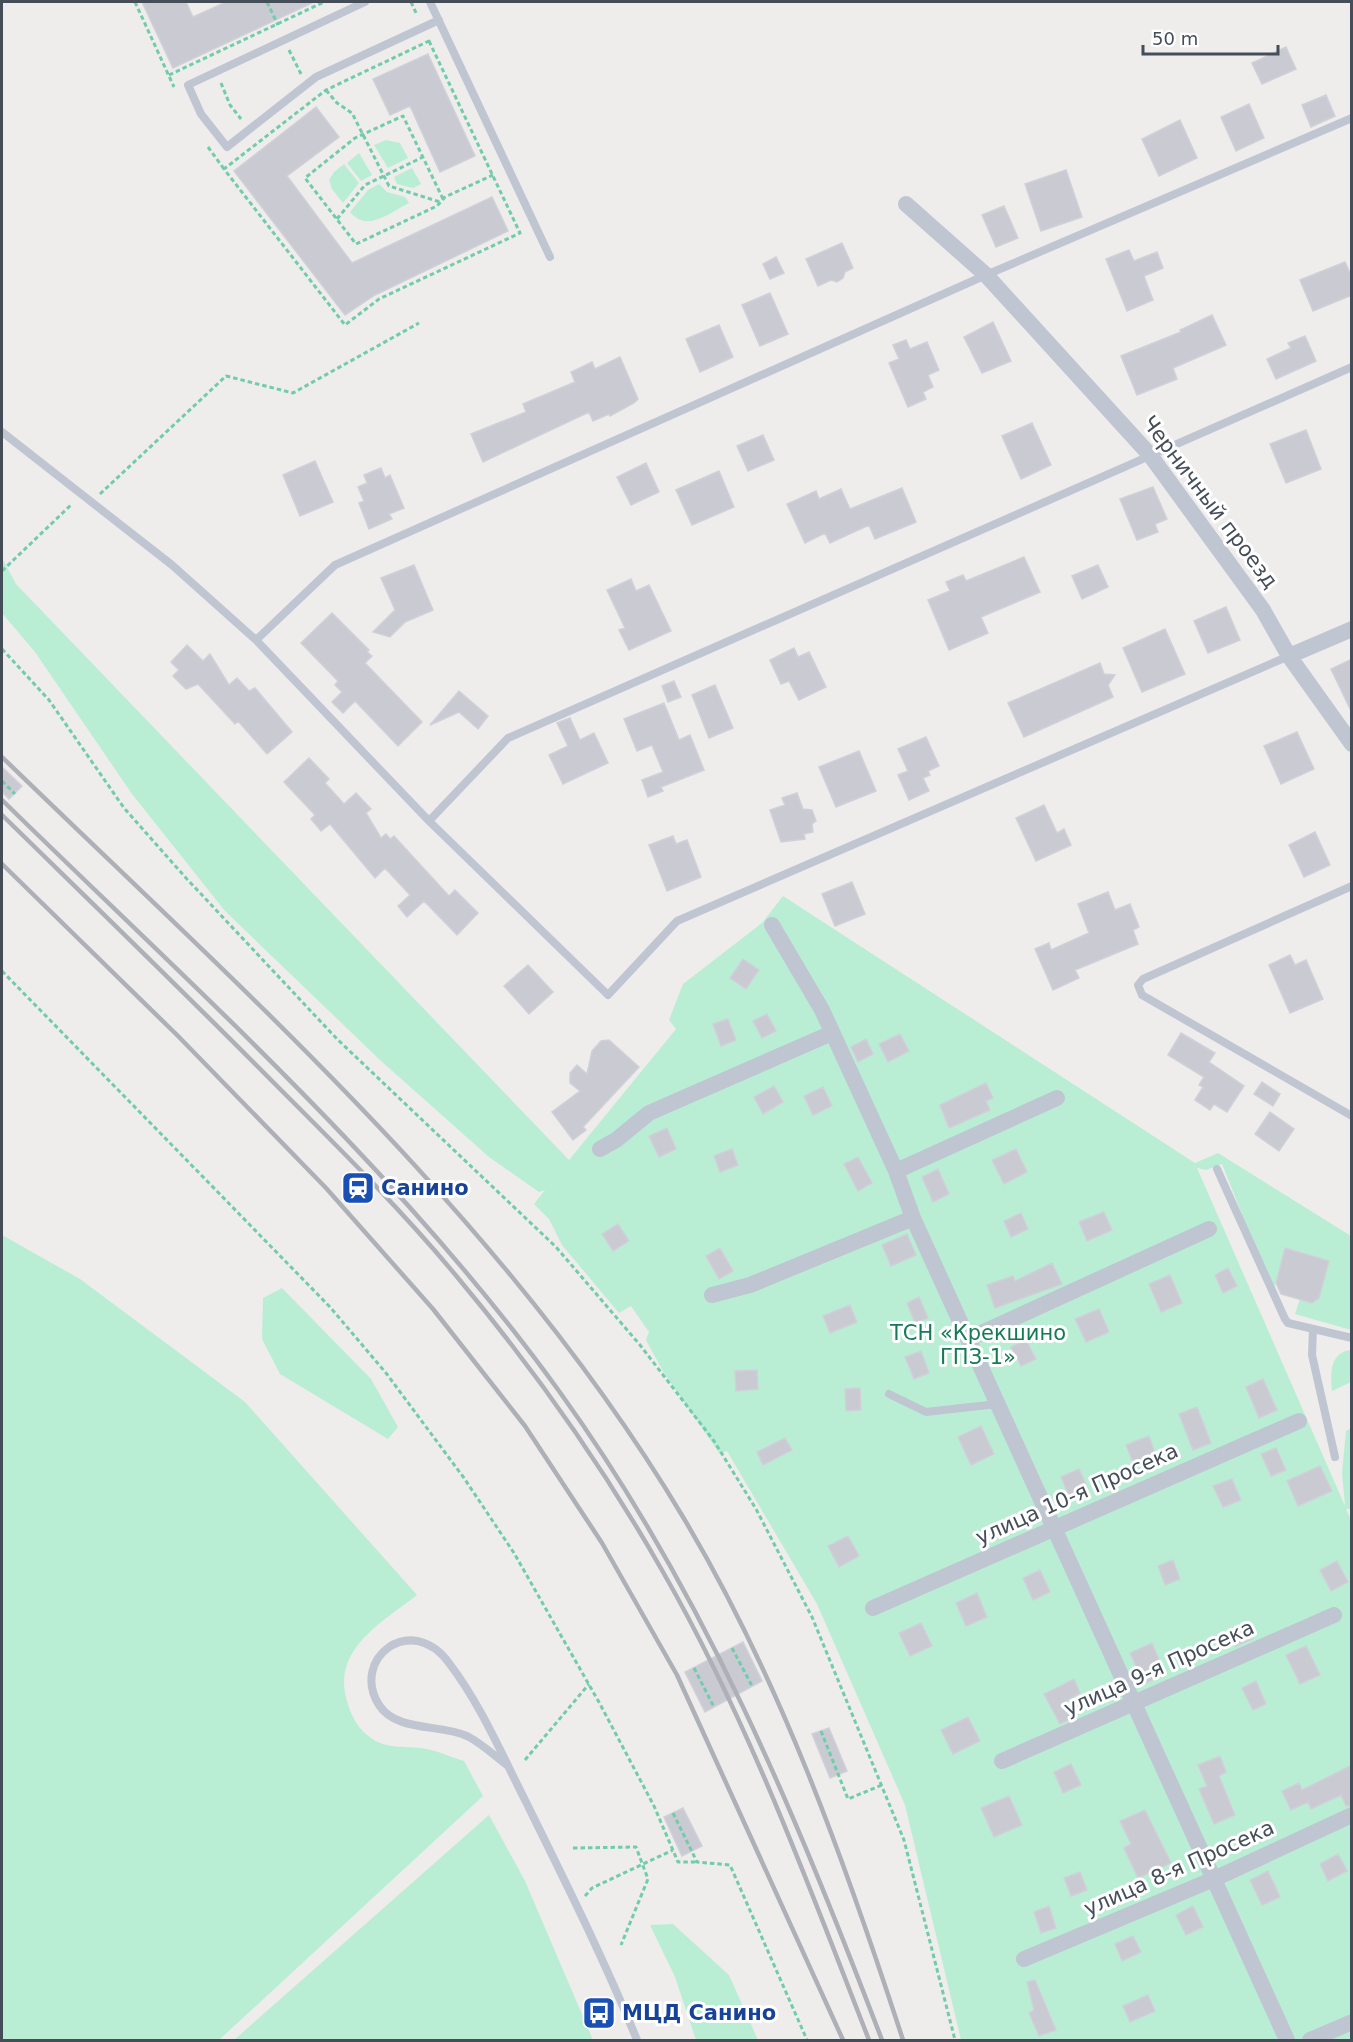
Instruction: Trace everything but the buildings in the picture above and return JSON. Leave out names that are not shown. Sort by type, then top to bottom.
[{"type":"street","name":"Черничный проезд","points":[[906,204],[986,275],[1150,454],[1263,610],[1289,656],[1352,744]]},
{"type":"street","points":[[1289,656],[1352,629]]},
{"type":"street","points":[[772,925],[822,1010],[896,1171],[913,1218],[1287,2040]]},
{"type":"street","points":[[600,1149],[616,1140],[649,1113],[832,1033]]},
{"type":"street","points":[[896,1171],[1057,1098]]},
{"type":"street","points":[[712,1295],[750,1285],[913,1218]]},
{"type":"street","points":[[968,1339],[1209,1229]]},
{"type":"street","name":"улица 10-я Просека","points":[[873,1608],[1299,1421]]},
{"type":"street","name":"улица 9-я Просека","points":[[1002,1761],[1334,1615]]},
{"type":"street","name":"улица 8-я Просека","points":[[1024,1959],[1214,1879],[1352,1815]]},
{"type":"street","points":[[1310,2040],[1352,2022]]},
{"type":"lane","points":[[365,2],[188,85],[201,114],[227,147],[316,77],[439,21]]},
{"type":"lane","points":[[430,2],[550,257]]},
{"type":"lane","points":[[256,640],[335,565],[986,275],[1352,118]]},
{"type":"lane","points":[[429,821],[508,738],[1352,366]]},
{"type":"lane","points":[[2,432],[172,565],[256,640],[429,821],[608,996],[677,921],[1289,656]]},
{"type":"lane","points":[[1352,886],[1143,979],[1138,985],[1142,995],[1352,1116]]},
{"type":"lane","points":[[1217,1168],[1282,1316],[1288,1323],[1352,1338]]},
{"type":"lane","points":[[1313,1329],[1312,1355],[1335,1457]]},
{"type":"lane","points":[[889,1394],[926,1412],[997,1404]]},
{"type":"lane","points":[[507,1765],[467,1736],[398,1720],[379,1707],[372,1689],[372,1669],[379,1657],[404,1640],[417,1639],[430,1644],[442,1653],[478,1706],[576,1901],[637,2040]]},
{"type":"path","points":[[169,75],[324,2]]},
{"type":"path","points":[[429,41],[520,233],[379,299],[345,325],[224,169],[258,142],[326,90],[429,41]]},
{"type":"path","points":[[208,57],[230,105],[258,142]]},
{"type":"path","points":[[326,90],[337,104],[352,112],[389,186],[442,200]]},
{"type":"path","points":[[442,200],[403,116],[362,134],[305,178],[356,244],[493,175]]},
{"type":"path","points":[[337,219],[365,185],[423,157]]},
{"type":"path","points":[[91,502],[226,376],[292,393],[419,323]]},
{"type":"path","points":[[2,571],[82,495]]},
{"type":"path","points":[[2,650],[49,700],[124,808],[186,878],[337,1039],[556,1247],[640,1345],[708,1432],[756,1509],[812,1617],[882,1785],[904,1840],[955,2040]]},
{"type":"path","points":[[2,781],[15,794]]},
{"type":"path","points":[[2,971],[330,1307],[386,1373],[464,1478],[514,1553],[589,1684],[654,1806],[678,1862],[730,1865],[807,2040]]},
{"type":"path","points":[[732,1647],[752,1686]]},
{"type":"path","points":[[694,1668],[714,1707]]},
{"type":"path","points":[[525,1760],[589,1684]]},
{"type":"path","points":[[821,1731],[848,1798],[882,1785]]},
{"type":"path","points":[[673,1813],[697,1862]]},
{"type":"path","points":[[573,1848],[636,1847],[648,1879],[621,1945]]},
{"type":"path","points":[[585,1897],[592,1888],[673,1850]]},
{"type":"green space","points":[[386,140],[400,143],[408,158],[388,168],[374,145]]},
{"type":"green space","points":[[359,153],[372,175],[361,181],[347,163]]},
{"type":"green space","points":[[344,164],[359,183],[343,203],[332,189],[329,180],[334,172]]},
{"type":"green space","points":[[412,168],[421,184],[413,188],[397,184],[394,177]]},
{"type":"green space","points":[[379,184],[387,192],[405,197],[409,203],[378,219],[364,221],[357,218],[350,212],[368,190]]},
{"type":"green space","name":"ТСН «Крекшино ГПЗ-1»","points":[[2,558],[16,584],[569,1160],[676,1029],[669,1020],[683,984],[762,923],[783,896],[1195,1163],[1218,1153],[1351,1236],[1351,1330],[1295,1314],[1300,1299],[1312,1303],[1319,1298],[1329,1261],[1285,1248],[1273,1292],[1222,1164],[1206,1170],[1197,1168],[1345,1506],[1342,1473],[1346,1431],[1351,1428],[1351,1509],[1346,1509],[1352,1522],[1351,2040],[961,2040],[905,1805],[817,1604],[727,1451],[720,1454],[664,1373],[646,1340],[649,1332],[631,1306],[619,1313],[562,1245],[549,1219],[534,1204],[545,1190],[539,1192],[489,1157],[380,1060],[225,911],[132,794],[35,652],[2,613]]},
{"type":"green space","points":[[2,1235],[80,1279],[245,1402],[417,1595],[376,1627],[353,1652],[346,1666],[344,1683],[347,1701],[359,1726],[377,1742],[431,1750],[464,1761],[483,1796],[219,2040],[2,2040]]},
{"type":"green space","points":[[282,1288],[371,1379],[398,1427],[388,1439],[280,1374],[262,1339],[263,1298]]},
{"type":"green space","points":[[1351,1350],[1351,1382],[1332,1391],[1331,1378],[1335,1359]]},
{"type":"green space","points":[[489,1815],[525,1881],[593,2040],[234,2040]]},
{"type":"green space","points":[[673,1924],[729,1975],[758,2040],[696,2040],[675,1977],[650,1925]]},
{"type":"railway","points":[[2,757],[187,934],[368,1115],[455,1209],[537,1307],[613,1409],[683,1517],[718,1579],[780,1707],[808,1772],[858,1906],[903,2040]]},
{"type":"railway","points":[[2,800],[221,1012],[364,1157],[432,1232],[497,1310],[559,1391],[611,1467],[702,1624],[742,1705],[815,1870],[882,2040]]},
{"type":"railway","points":[[2,815],[206,1015],[391,1203],[486,1312],[567,1420],[617,1495],[663,1572],[722,1685],[775,1802],[869,2040]]},
{"type":"railway","points":[[2,864],[178,1036],[326,1188],[433,1309],[525,1426],[602,1543],[677,1675],[843,2040]]},
{"type":"place","name":"Санино","points":[[358,1188]]},
{"type":"place","name":"МЦД Санино","points":[[599,2013]]}]
